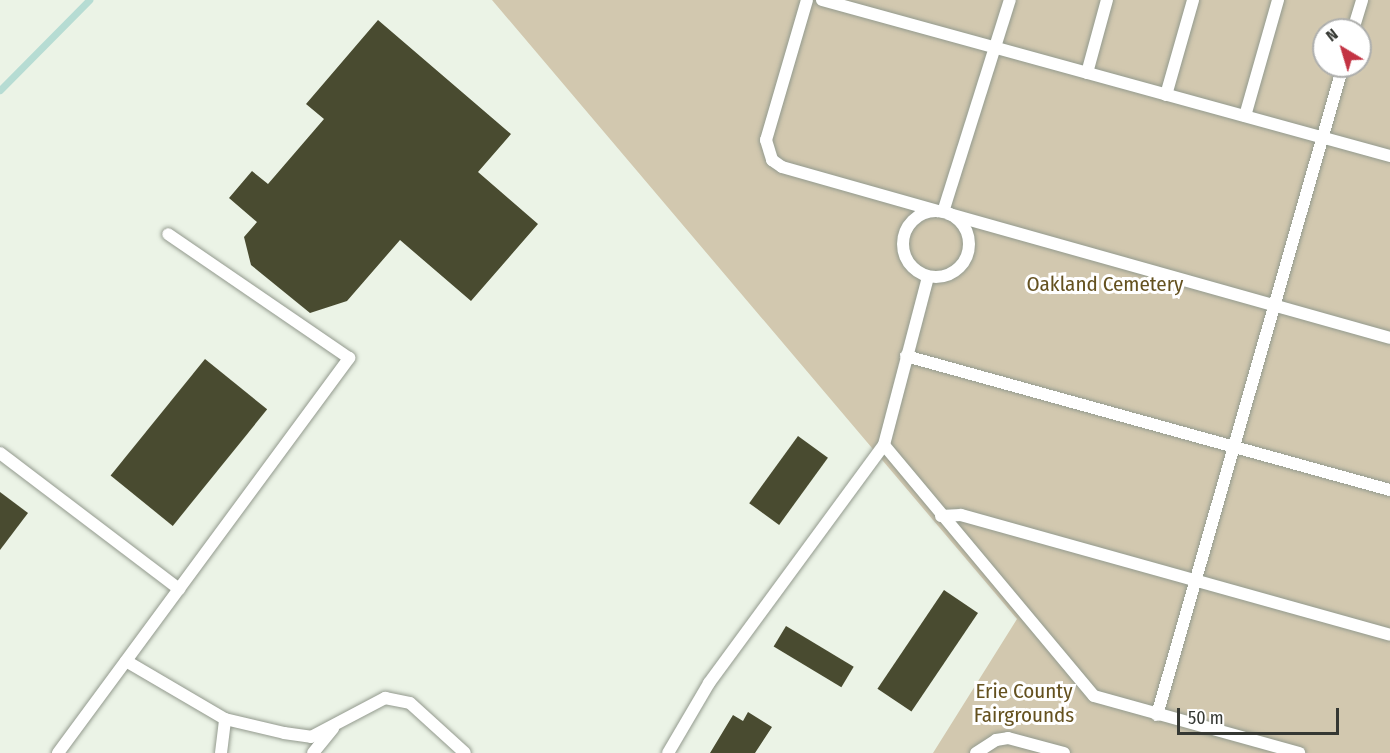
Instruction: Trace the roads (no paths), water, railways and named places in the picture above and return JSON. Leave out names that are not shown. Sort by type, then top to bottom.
[{"type":"lane","points":[[807,0],[766,140],[772,160],[782,167],[1390,338]]},
{"type":"lane","points":[[822,0],[995,45],[1087,73],[1390,156]]},
{"type":"lane","points":[[944,212],[1010,0]]},
{"type":"lane","points":[[1087,73],[1107,0]]},
{"type":"lane","points":[[1166,95],[1193,0]]},
{"type":"lane","points":[[1245,116],[1278,0]]},
{"type":"lane","points":[[1357,18],[1362,0]]},
{"type":"lane","points":[[1157,715],[1272,305],[1339,78]]},
{"type":"lane","points":[[944,212],[966,229],[969,251],[965,261],[949,275],[928,277],[918,273],[905,257],[904,236],[916,218],[944,212]]},
{"type":"lane","points":[[58,753],[349,358],[168,234]]},
{"type":"lane","points":[[668,753],[709,683],[884,445],[928,277]]},
{"type":"lane","points":[[906,356],[1390,490]]},
{"type":"lane","points":[[884,445],[941,516],[1094,696],[1299,753]]},
{"type":"lane","points":[[0,453],[179,589]]},
{"type":"lane","points":[[941,516],[962,515],[1390,635]]},
{"type":"lane","points":[[126,660],[225,719],[311,737],[334,727],[385,698],[410,703],[465,753]]},
{"type":"lane","points":[[221,753],[225,719]]},
{"type":"lane","points":[[313,753],[334,727]]},
{"type":"lane","points":[[976,753],[996,740],[1008,738],[1064,753]]},
{"type":"waterway","points":[[0,90],[89,0]]},
{"type":"park label","name":"Oakland Cemetery","points":[[1105,284]]},
{"type":"park label","name":"Erie County Fairgrounds","points":[[1024,703]]}]
